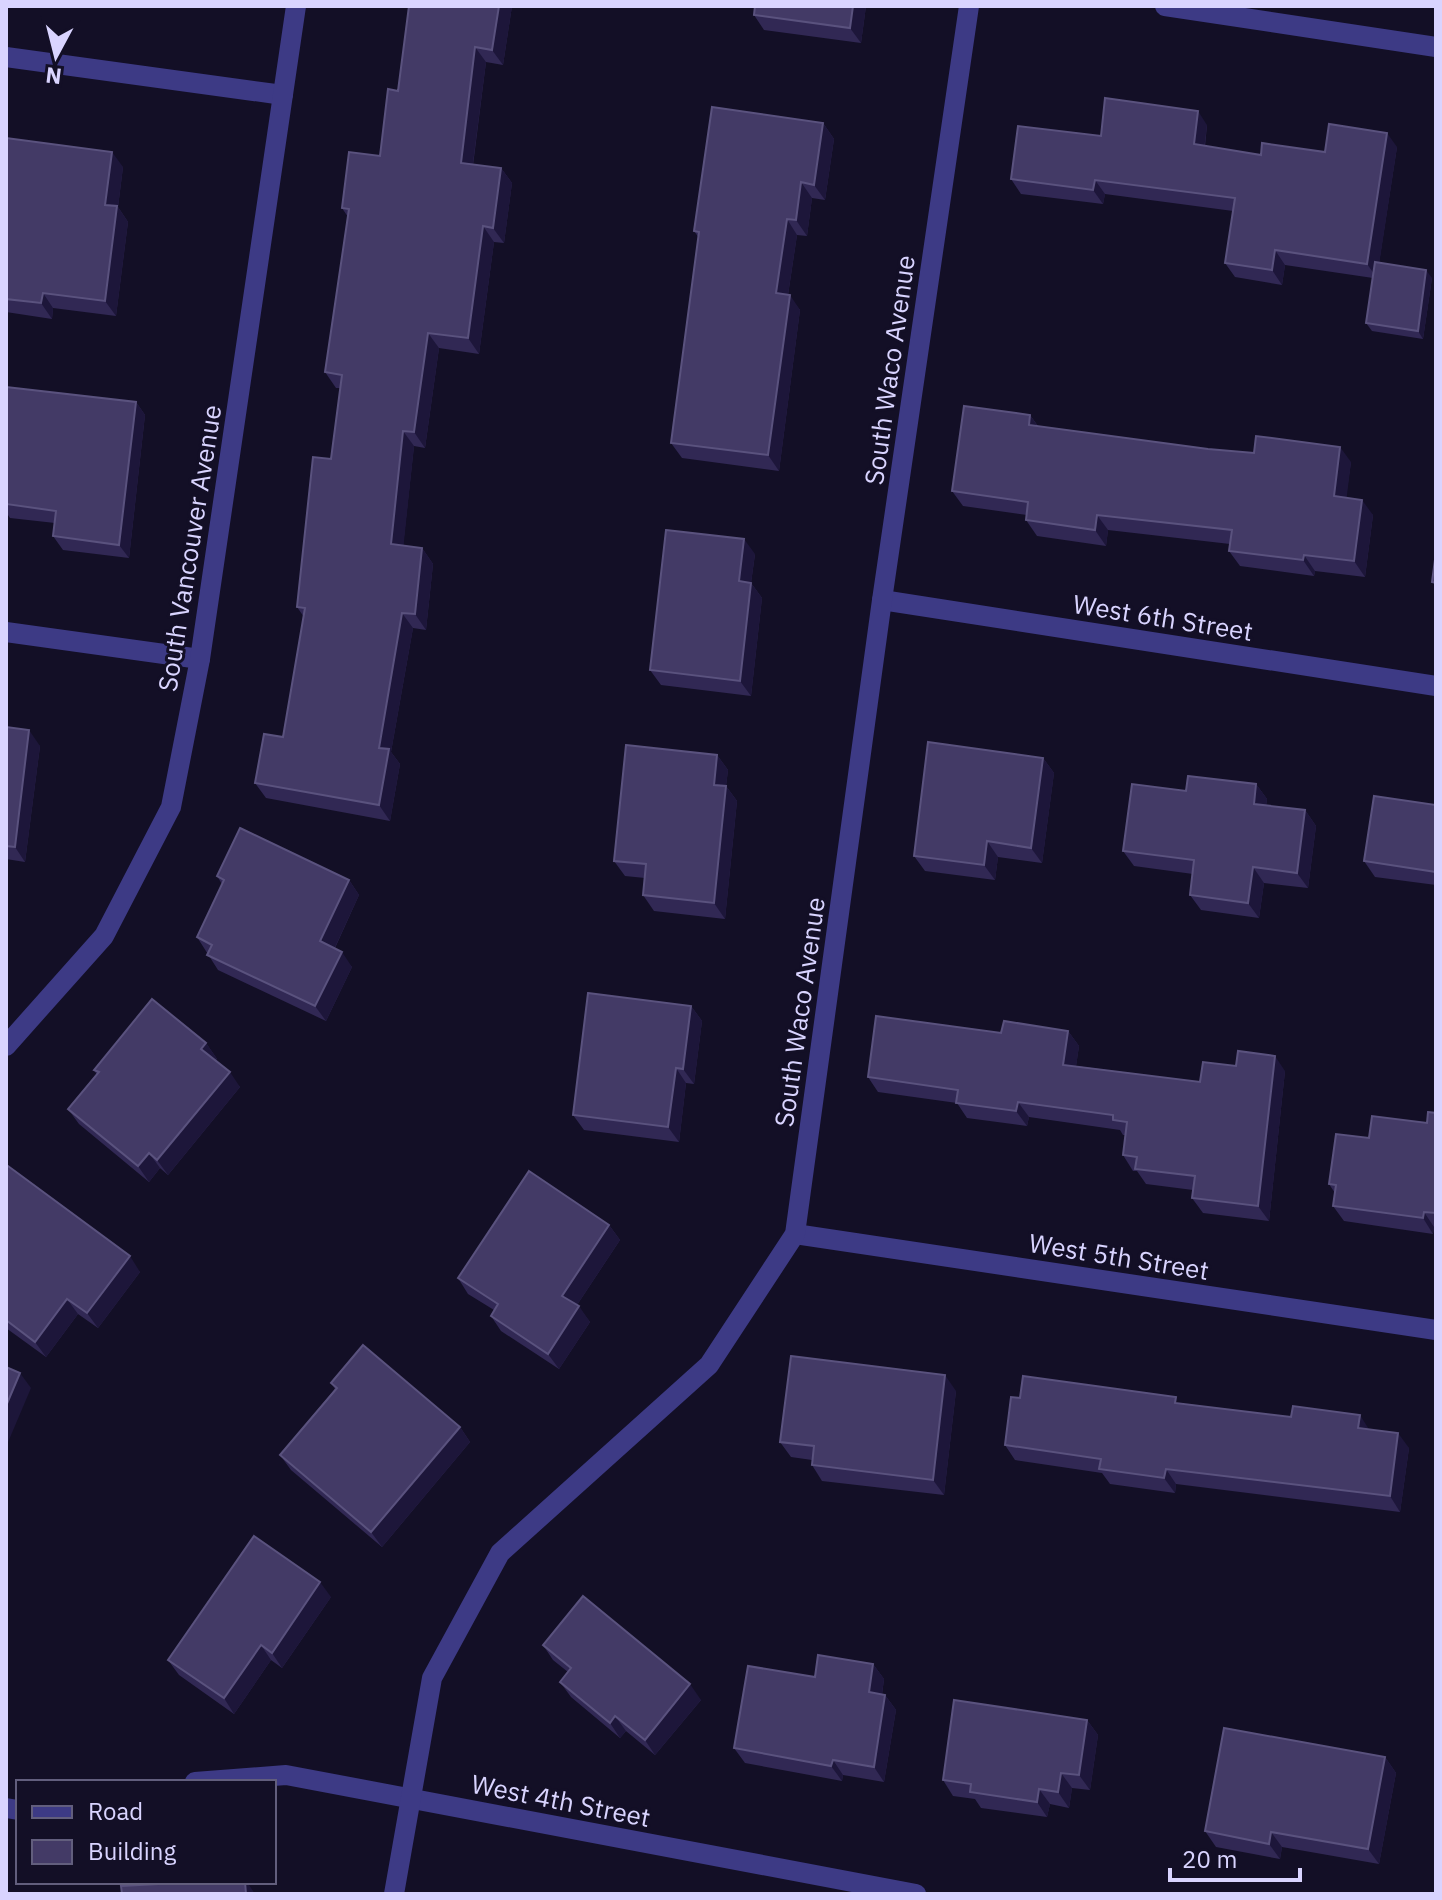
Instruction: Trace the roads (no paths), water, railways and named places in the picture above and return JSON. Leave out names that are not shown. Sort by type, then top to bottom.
[{"type":"street","name":"South Vancouver Avenue","points":[[6,1046],[104,936],[171,807],[200,659],[296,6]]},
{"type":"street","name":"South Waco Avenue","points":[[394,1894],[432,1678],[500,1553],[709,1365],[795,1234],[882,600],[969,6]]},
{"type":"street","points":[[1165,6],[1436,47]]},
{"type":"street","points":[[6,57],[283,95]]},
{"type":"street","name":"West 6th Street","points":[[882,600],[1436,686]]},
{"type":"street","points":[[6,632],[200,659]]},
{"type":"street","name":"West 5th Street","points":[[795,1234],[1436,1330]]},
{"type":"street","name":"West 4th Street","points":[[221,1780],[286,1775],[916,1894]]}]
